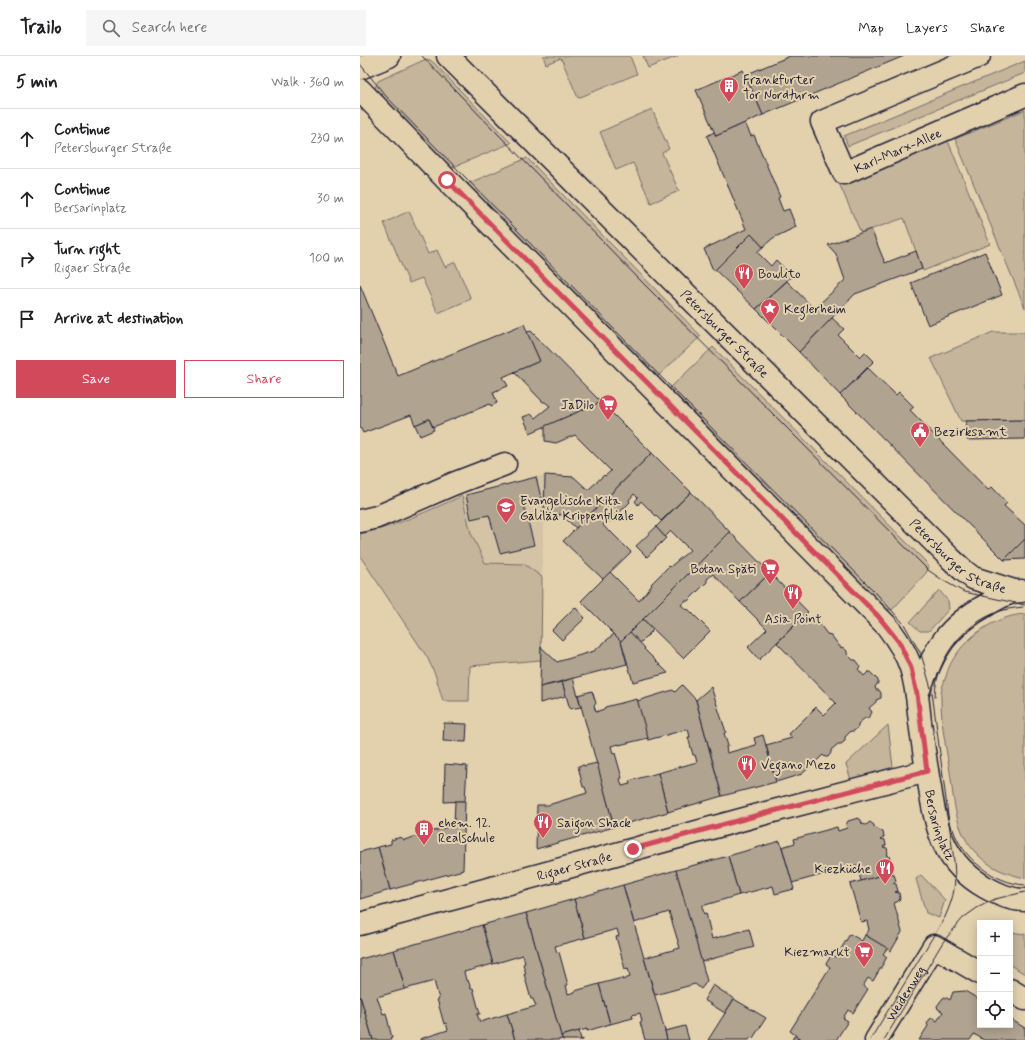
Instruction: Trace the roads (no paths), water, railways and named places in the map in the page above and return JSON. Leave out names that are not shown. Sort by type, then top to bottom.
[{"type":"main road","points":[[360,68],[389,56]]},
{"type":"main road","name":"Petersburger Straße","points":[[448,56],[951,559],[973,578],[1019,591]]},
{"type":"main road","name":"Karl-Marx-Allee","points":[[979,56],[822,122],[844,172],[1025,95]]},
{"type":"main road","points":[[360,90],[887,626],[899,642],[911,668],[917,694]]},
{"type":"main road","points":[[360,521],[377,517],[453,484],[505,464]]},
{"type":"main road","name":"Bersarinplatz","points":[[1019,591],[996,600],[955,626],[943,639],[933,655],[917,694],[934,817],[941,839],[954,861],[966,874],[993,892],[1013,899],[1025,900]]},
{"type":"main road","name":"Rigaer Straße","points":[[360,924],[766,813],[927,771]]},
{"type":"main road","name":"Weidenweg","points":[[876,1040],[934,946],[977,971]]},
{"type":"main road","points":[[1013,992],[1025,999]]},
{"type":"tram line","points":[[422,56],[641,281],[928,570],[964,592],[1025,605]]},
{"type":"tram line","points":[[360,64],[385,95],[416,127],[665,381],[877,594],[904,624],[921,654],[932,692],[954,861],[954,889],[945,917],[870,1040]]},
{"type":"tram line","points":[[935,697],[936,682],[941,667],[956,641],[967,630],[993,614],[1008,609],[1023,607]]},
{"type":"tram line","points":[[953,829],[957,840],[964,850],[981,867],[1002,879],[1025,885]]},
{"type":"tram line","points":[[884,1040],[943,942],[963,918],[977,908],[995,899],[1025,892]]},
{"type":"place","name":"Frankfurter Tor Nordturm","points":[[729,103]]},
{"type":"place","name":"Bowlito","points":[[744,290]]},
{"type":"place","name":"Keglerheim","points":[[770,325]]},
{"type":"place","name":"JaDilo","points":[[608,421]]},
{"type":"place","name":"Bezirksamt","points":[[920,448]]},
{"type":"place","name":"Evangelische Kita Galiläa Krippenfiliale","points":[[506,524]]},
{"type":"place","name":"Botan Späti","points":[[770,585]]},
{"type":"place","name":"Asia Point","points":[[793,610]]},
{"type":"place","name":"Vegano Mezo","points":[[747,781]]},
{"type":"place","name":"Saigon Shack","points":[[543,839]]},
{"type":"place","name":"ehem. 12. Realschule","points":[[424,846]]},
{"type":"place","name":"Kiezküche","points":[[885,885]]},
{"type":"place","name":"Kiezmarkt","points":[[864,968]]}]
